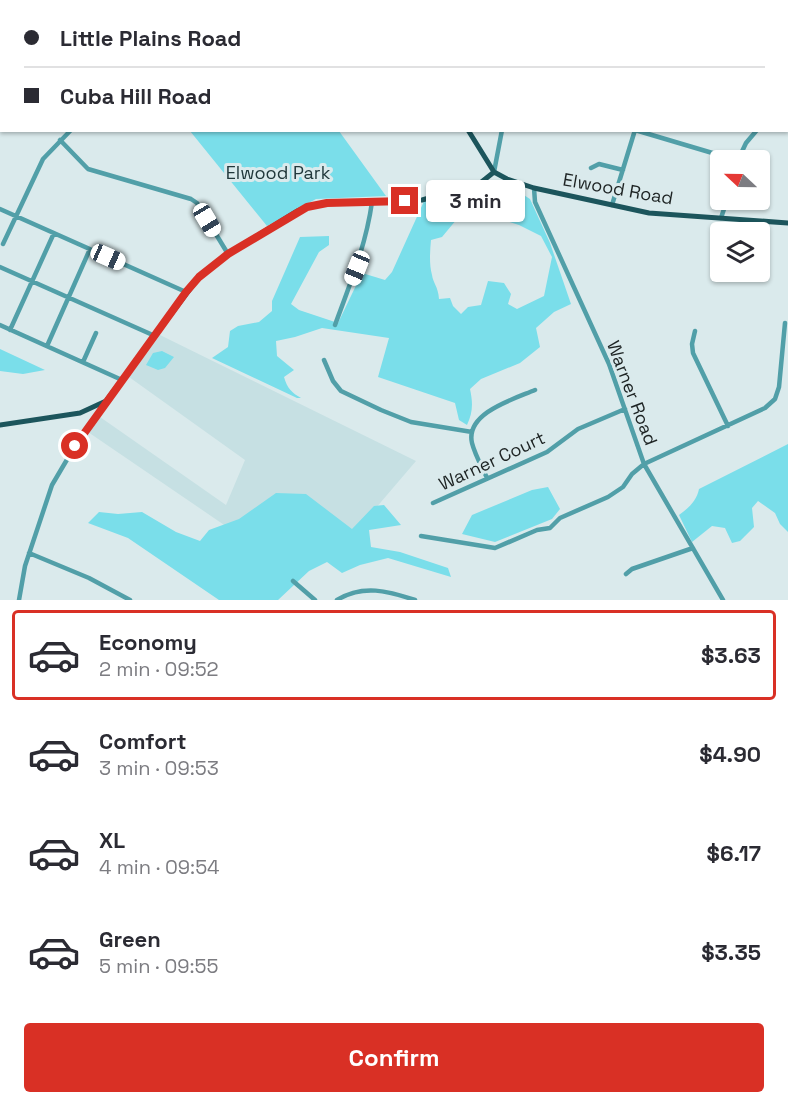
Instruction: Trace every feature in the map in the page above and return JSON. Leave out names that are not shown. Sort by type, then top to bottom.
[{"type":"main road","points":[[0,425],[80,413],[106,401],[199,277],[228,254],[307,207],[327,203],[422,200],[479,183],[494,172],[469,132]]},
{"type":"main road","name":"Elwood Road","points":[[494,172],[534,188],[673,216],[788,223]]},
{"type":"street","points":[[3,244],[43,159],[69,132]]},
{"type":"street","points":[[494,172],[502,132]]},
{"type":"street","points":[[612,205],[634,132]]},
{"type":"street","points":[[641,132],[710,152]]},
{"type":"street","points":[[664,139],[666,132]]},
{"type":"street","points":[[742,150],[754,132]]},
{"type":"street","points":[[60,140],[75,158],[88,168],[191,199],[197,204],[228,254]]},
{"type":"street","points":[[591,168],[599,164],[623,170]]},
{"type":"street","name":"Warner Road","points":[[534,188],[535,202],[609,364],[644,464],[723,600]]},
{"type":"street","points":[[335,325],[357,268],[368,229],[372,202]]},
{"type":"street","points":[[0,209],[186,292]]},
{"type":"street","points":[[722,218],[724,210]]},
{"type":"street","points":[[10,330],[54,232]]},
{"type":"street","points":[[46,346],[90,249]]},
{"type":"street","points":[[0,267],[155,336]]},
{"type":"street","points":[[421,536],[495,548],[537,530],[550,528],[560,518],[608,497],[622,487],[644,464],[765,408],[775,399],[779,387],[784,323]]},
{"type":"street","points":[[0,326],[122,380]]},
{"type":"street","points":[[695,331],[692,344],[693,353],[728,426]]},
{"type":"street","points":[[83,362],[96,333]]},
{"type":"street","points":[[324,360],[333,381],[341,391],[411,422],[472,432]]},
{"type":"street","points":[[487,478],[472,443],[472,432],[484,413],[535,390]]},
{"type":"street","points":[[19,600],[29,553],[52,484],[106,401]]},
{"type":"street","name":"Warner Court","points":[[433,503],[547,452],[578,429],[625,409]]},
{"type":"street","points":[[626,574],[632,569],[693,548]]},
{"type":"street","points":[[29,553],[89,578],[130,600]]},
{"type":"street","points":[[293,581],[315,600]]},
{"type":"street","points":[[337,600],[351,593],[371,590],[384,591],[415,600]]},
{"type":"shaded area","points":[[160,335],[416,461],[352,536],[299,576],[88,432],[100,417],[226,505],[245,460],[129,377]]},
{"type":"green space","name":"Elwood Park","points":[[191,132],[340,132],[386,196],[316,199],[267,226]]},
{"type":"green space","points":[[490,187],[513,188],[530,199],[550,243],[571,304],[554,312],[536,328],[540,347],[520,363],[481,379],[470,389],[472,407],[467,425],[459,420],[455,403],[378,377],[389,338],[322,328],[276,341],[277,356],[294,370],[284,377],[287,384],[292,392],[301,398],[212,358],[228,347],[230,331],[238,326],[259,322],[272,311],[272,301],[300,237],[329,236],[329,245],[319,252],[291,304],[299,310],[338,323],[362,273],[385,280],[392,272],[425,199],[475,190],[477,214],[462,213],[442,237],[431,240],[430,266],[439,299],[450,298],[453,306],[461,314],[468,307],[481,305],[488,281],[504,283],[511,294],[508,304],[517,309],[544,296],[552,257],[541,236],[519,225],[497,218],[489,202]]},
{"type":"green space","points":[[0,349],[45,370],[23,374],[0,371]]},
{"type":"green space","points":[[162,351],[174,357],[165,368],[158,370],[146,365],[153,353]]},
{"type":"green space","points":[[788,444],[788,532],[780,524],[775,513],[758,501],[752,508],[754,527],[740,541],[732,543],[725,528],[712,526],[692,542],[679,515],[692,503],[699,489]]},
{"type":"green space","points":[[548,487],[560,509],[552,519],[495,542],[462,534],[472,515],[532,490]]},
{"type":"green space","points":[[276,493],[306,494],[352,529],[374,506],[384,505],[401,525],[369,530],[371,547],[400,552],[448,568],[451,577],[388,558],[360,565],[342,573],[327,562],[309,571],[278,600],[219,600],[128,538],[88,523],[99,512],[118,514],[142,512],[176,532],[200,541],[209,530],[239,519]]},
{"type":"route","points":[[75,446],[186,292],[199,277],[228,254],[297,211],[317,204],[405,201]]}]
